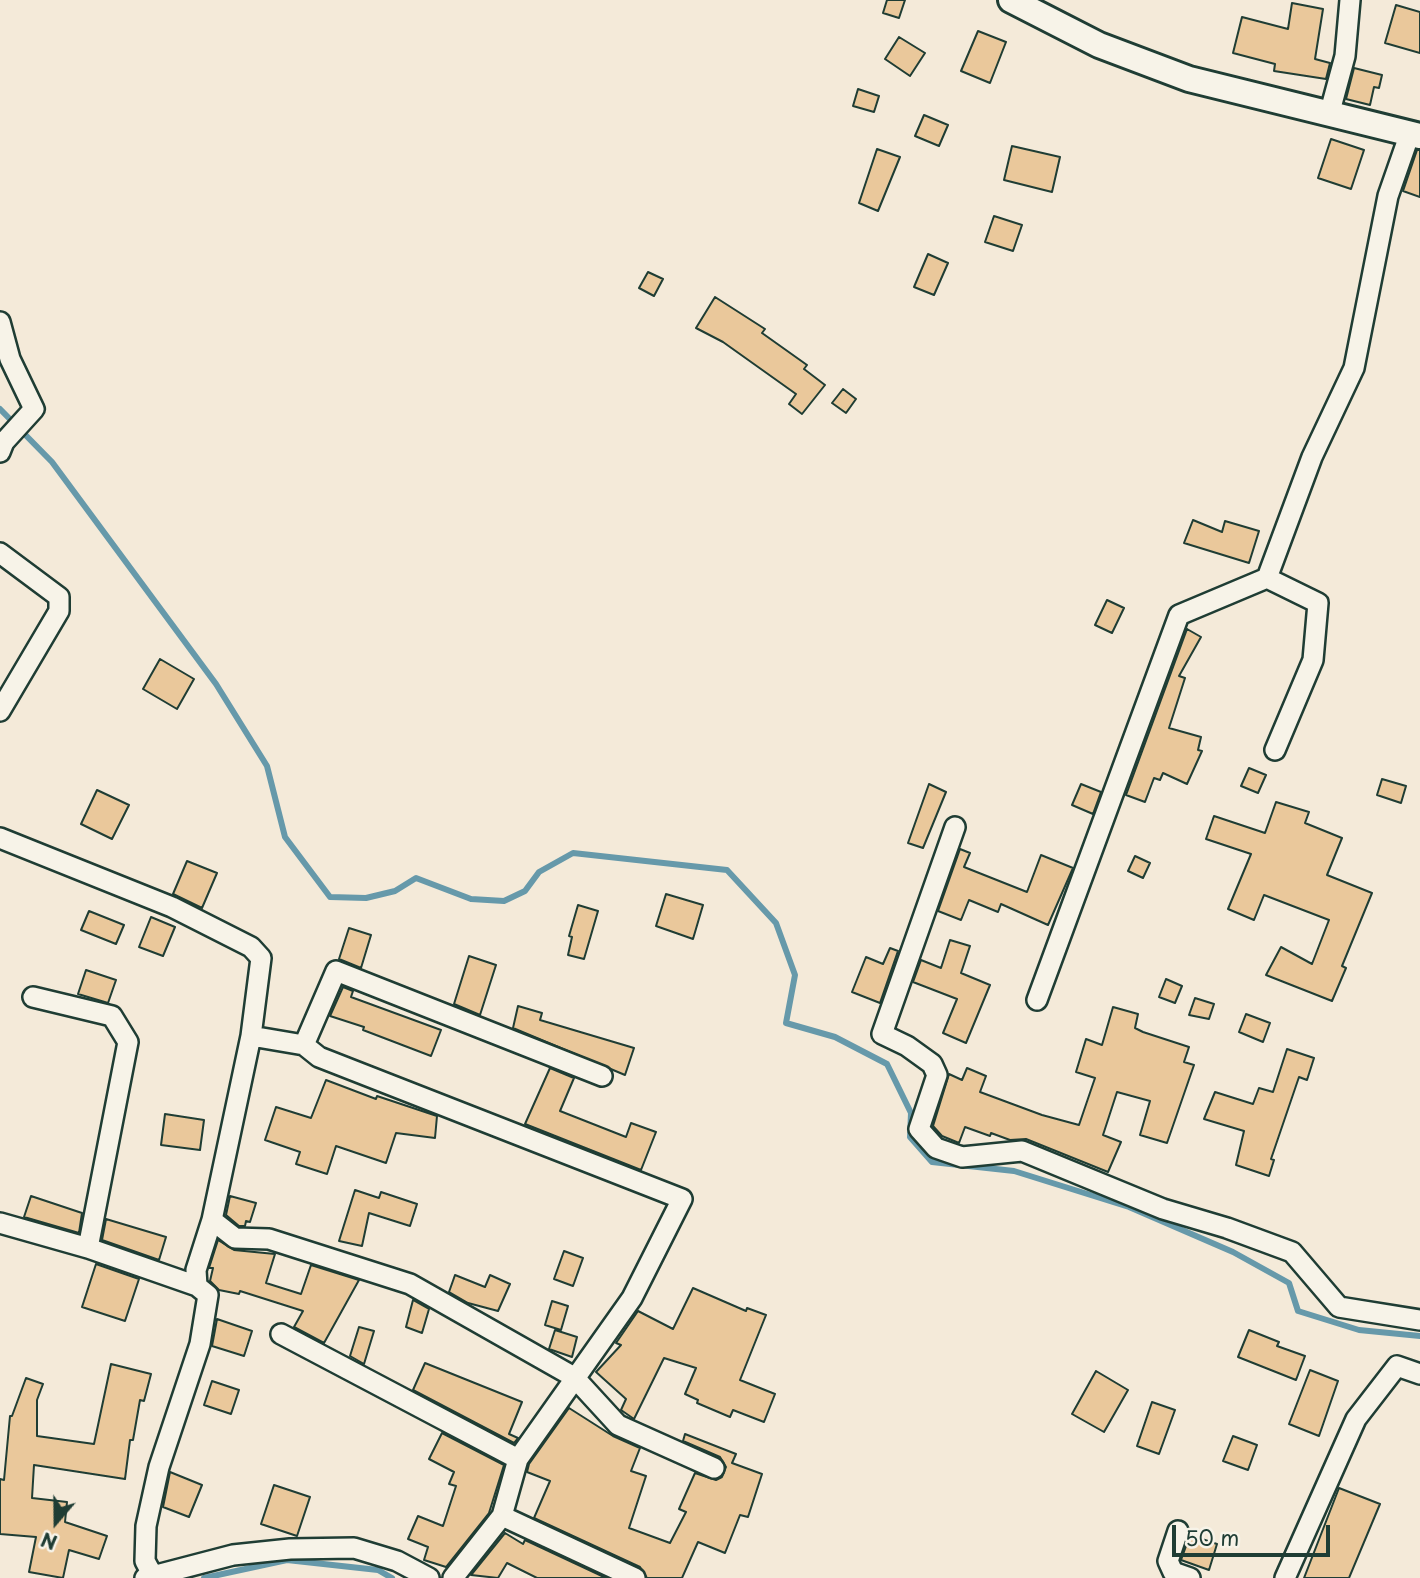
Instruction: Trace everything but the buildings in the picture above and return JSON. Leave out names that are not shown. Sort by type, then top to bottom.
[{"type":"street","points":[[1011,0],[1099,45],[1189,79],[1415,134],[1388,196],[1354,368],[1312,457],[1267,578],[1179,615],[1037,1000]]},
{"type":"street","points":[[1329,115],[1345,56],[1350,0]]},
{"type":"street","points":[[0,322],[10,359],[34,409],[2,447]]},
{"type":"street","points":[[0,553],[59,597],[59,611],[0,711]]},
{"type":"street","points":[[1267,578],[1318,603],[1313,660],[1275,750]]},
{"type":"street","points":[[955,827],[882,1034],[907,1045],[932,1064],[937,1075],[919,1129],[936,1148],[962,1157],[1022,1151],[1163,1209],[1227,1228],[1292,1252],[1339,1307],[1420,1320]]},
{"type":"street","points":[[0,838],[172,906],[251,947],[261,958],[251,1036],[212,1220],[196,1270],[197,1286]]},
{"type":"street","points":[[304,1045],[336,971],[603,1076]]},
{"type":"street","points":[[33,997],[112,1016],[128,1042],[88,1248]]},
{"type":"street","points":[[251,1036],[304,1045],[319,1057],[682,1199],[632,1298],[518,1459],[502,1516],[453,1578]]},
{"type":"street","points":[[212,1220],[235,1238],[269,1239],[410,1284],[574,1377],[618,1425],[715,1468]]},
{"type":"street","points":[[0,1223],[88,1248],[197,1286],[208,1295],[200,1344],[159,1467],[146,1526],[145,1561],[149,1577],[233,1555],[290,1549],[354,1548],[397,1561],[429,1578]]},
{"type":"street","points":[[281,1334],[518,1459]]},
{"type":"street","points":[[1285,1578],[1356,1419],[1397,1366],[1420,1374]]},
{"type":"street","points":[[502,1516],[635,1578]]},
{"type":"street","points":[[1178,1531],[1168,1561],[1173,1572],[1189,1578]]},
{"type":"waterway","points":[[0,409],[52,462],[216,684],[267,766],[285,837],[330,897],[366,898],[395,891],[416,878],[471,899],[504,901],[525,891],[539,872],[573,853],[727,870],[776,923],[795,975],[786,1023],[835,1037],[887,1064],[911,1113],[910,1137],[932,1162],[1014,1171],[1129,1207],[1233,1252],[1289,1283],[1298,1311],[1359,1330],[1420,1336]]},
{"type":"waterway","points":[[204,1578],[287,1560],[378,1570],[392,1578]]}]
